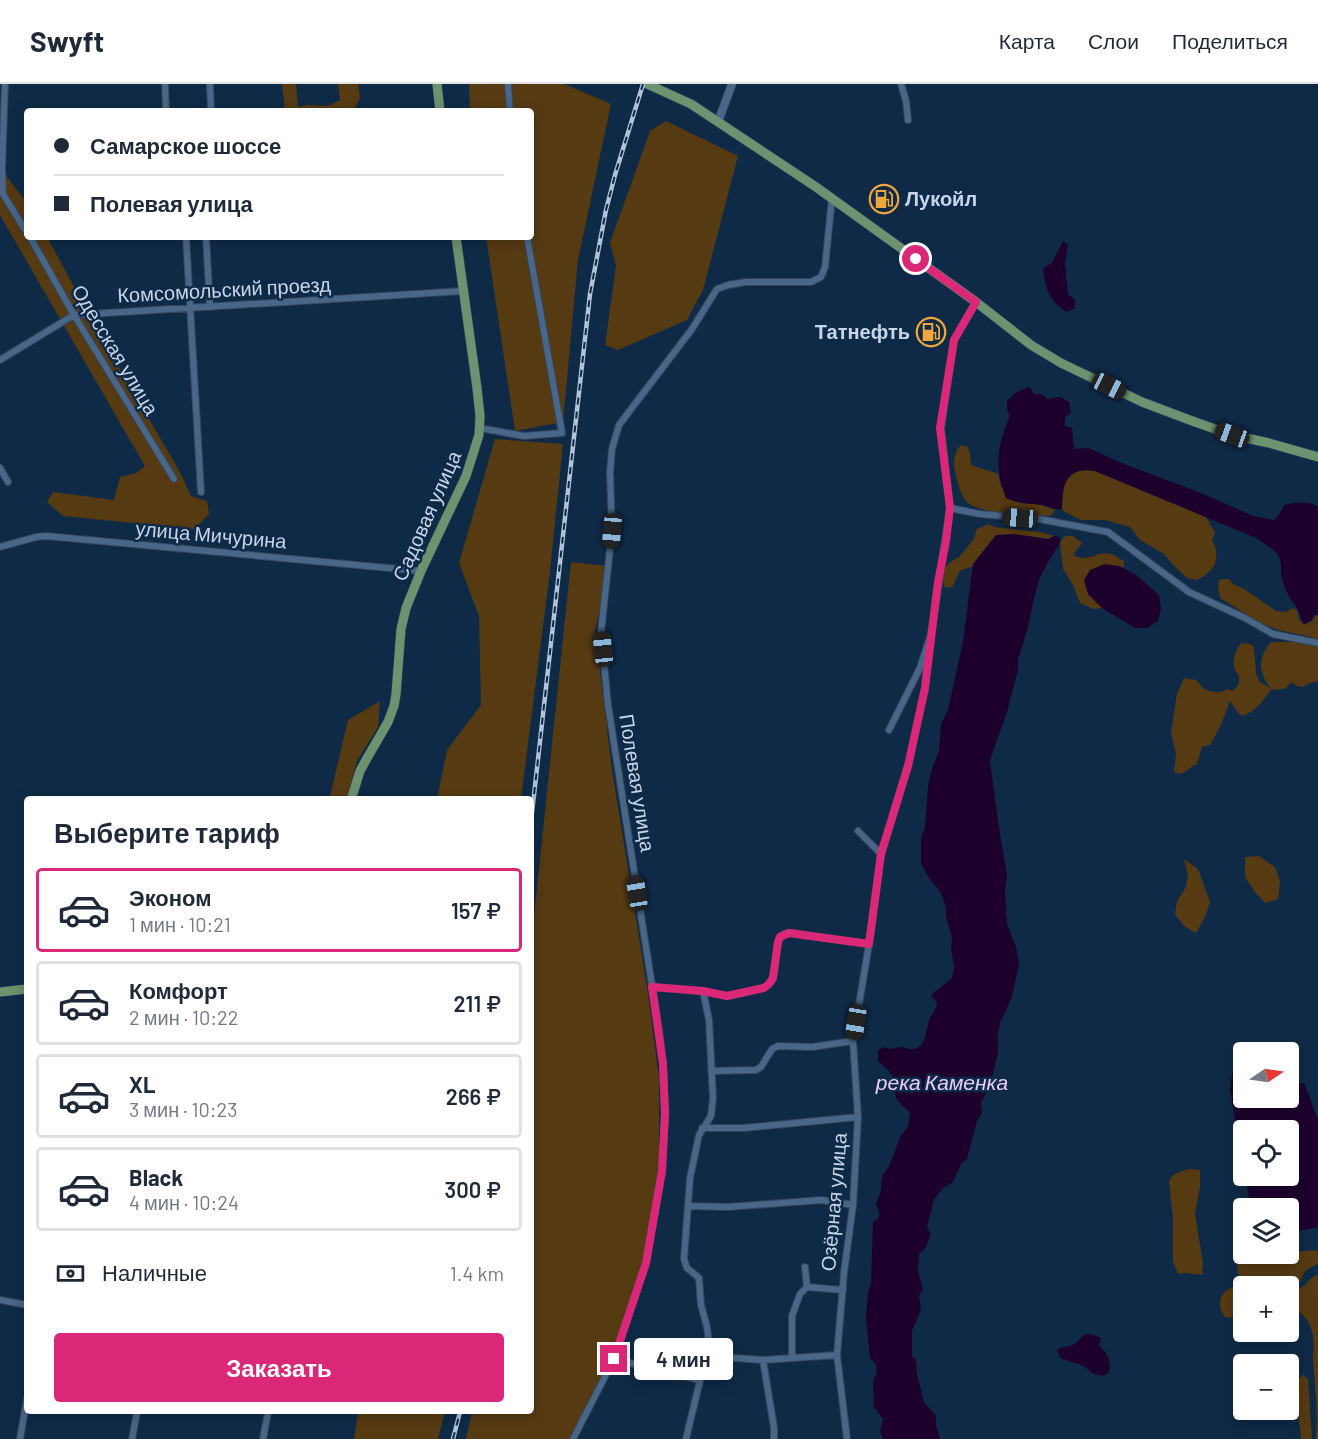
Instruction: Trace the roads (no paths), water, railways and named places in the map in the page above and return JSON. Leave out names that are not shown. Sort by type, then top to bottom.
[{"type":"main road","points":[[437,84],[440,108]]},
{"type":"main road","points":[[647,84],[691,104],[832,198],[976,302],[1031,345],[1051,357],[1142,402],[1232,435],[1318,457]]},
{"type":"main road","name":"Садовая улица","points":[[352,796],[363,765],[388,722],[394,706],[401,629],[406,608],[466,476],[477,445],[480,428],[477,388],[456,240]]},
{"type":"main road","points":[[0,992],[24,989]]},
{"type":"street","points":[[5,84],[2,195],[24,228]]},
{"type":"street","points":[[165,84],[166,108]]},
{"type":"street","points":[[210,84],[211,108]]},
{"type":"street","points":[[508,84],[510,108]]},
{"type":"street","points":[[718,122],[732,84]]},
{"type":"street","points":[[900,84],[906,101],[908,120]]},
{"type":"street","name":"Полевая улица","points":[[573,1439],[614,1359],[646,1263],[662,1171],[665,1114],[663,1064],[608,705],[601,632],[612,531],[610,472],[612,449],[619,426],[692,329],[717,288],[746,282],[811,282],[821,277],[825,267],[832,198]]},
{"type":"street","name":"Одесская улица","points":[[32,240],[74,315],[174,479]]},
{"type":"street","points":[[186,240],[201,492]]},
{"type":"street","points":[[206,240],[210,307]]},
{"type":"street","points":[[480,428],[524,436],[562,433],[528,240]]},
{"type":"street","name":"Комсомольский проезд","points":[[0,360],[74,315],[463,291]]},
{"type":"street","points":[[889,730],[920,668],[931,634],[950,508],[940,428],[954,340],[976,302]]},
{"type":"street","points":[[0,468],[8,482]]},
{"type":"street","points":[[950,508],[980,514],[1040,519],[1108,532],[1189,591],[1273,634],[1318,643]]},
{"type":"street","name":"улица Мичурина","points":[[0,547],[46,536],[421,571]]},
{"type":"street","name":"Озёрная улица","points":[[847,1439],[837,1355],[853,1204],[858,1116],[853,1041],[881,854],[908,766],[925,688],[931,634]]},
{"type":"street","points":[[858,831],[881,854]]},
{"type":"street","points":[[652,987],[703,991],[727,996],[764,988],[773,978],[780,937],[789,933],[869,944]]},
{"type":"street","points":[[686,1439],[709,1343],[701,1305],[700,1282],[696,1275],[687,1268],[684,1259],[690,1178],[699,1134],[711,1116],[713,1098],[709,1020],[703,991]]},
{"type":"street","points":[[711,1071],[756,1070],[761,1067],[772,1049],[778,1047],[812,1047],[853,1041]]},
{"type":"street","name":"Озёрная улица","points":[[702,1128],[744,1128],[858,1116]]},
{"type":"street","points":[[688,1206],[728,1207],[821,1200],[853,1204]]},
{"type":"street","name":"Озёрная улица","points":[[805,1267],[807,1287]]},
{"type":"street","name":"Озёрная улица","points":[[792,1358],[792,1316],[800,1294],[807,1287],[843,1290]]},
{"type":"street","points":[[0,1300],[24,1304]]},
{"type":"street","points":[[706,1356],[763,1360],[837,1355]]},
{"type":"street","points":[[614,1359],[700,1380]]},
{"type":"street","points":[[763,1360],[774,1439]]},
{"type":"street","points":[[21,1439],[25,1414]]},
{"type":"street","points":[[132,1439],[136,1414]]},
{"type":"street","points":[[264,1439],[268,1414]]},
{"type":"water","points":[[1063,241],[1068,245],[1065,263],[1068,294],[1075,300],[1075,308],[1067,312],[1052,299],[1045,282],[1043,268],[1052,263]]},
{"type":"water","points":[[1029,387],[1034,394],[1043,395],[1047,399],[1060,397],[1069,402],[1071,413],[1065,417],[1065,426],[1072,428],[1074,449],[1088,448],[1253,516],[1274,520],[1284,505],[1301,502],[1318,506],[1318,615],[1314,615],[1311,621],[1304,624],[1284,586],[1278,555],[1256,538],[1095,471],[1077,471],[1072,474],[1063,492],[1062,509],[1006,498],[1000,477],[999,457],[1002,437],[1010,416],[1007,401],[1015,393]]},
{"type":"water","name":"река Каменка","points":[[1014,534],[1048,539],[1054,536],[1060,537],[1060,543],[1039,580],[1007,712],[990,761],[1007,875],[1005,891],[1007,924],[1016,947],[1019,963],[1012,997],[1000,1023],[998,1053],[990,1087],[981,1102],[982,1113],[977,1121],[967,1159],[961,1164],[953,1182],[943,1188],[934,1199],[927,1227],[931,1234],[925,1249],[919,1254],[918,1271],[923,1290],[919,1295],[921,1309],[912,1331],[912,1356],[916,1359],[924,1402],[936,1416],[940,1439],[883,1439],[880,1431],[883,1419],[874,1407],[873,1380],[877,1373],[876,1364],[870,1358],[866,1318],[868,1292],[871,1284],[873,1222],[879,1217],[876,1204],[881,1190],[882,1176],[889,1166],[901,1135],[908,1127],[910,1113],[897,1100],[894,1079],[878,1061],[878,1050],[884,1047],[918,1048],[925,1038],[937,1003],[931,995],[952,978],[954,967],[952,938],[946,917],[946,906],[940,891],[921,864],[921,838],[925,827],[928,786],[939,750],[941,724],[948,710],[963,641],[973,564],[996,535]]},
{"type":"water","points":[[1105,564],[1119,566],[1135,574],[1159,595],[1161,608],[1158,621],[1148,628],[1135,628],[1102,608],[1088,594],[1084,580],[1090,570]]},
{"type":"water","points":[[1233,1068],[1233,1107],[1230,1089]]},
{"type":"water","points":[[1304,1083],[1318,1120],[1318,1227],[1299,1231],[1299,1198],[1249,1198],[1247,1186],[1299,1186],[1299,1120],[1235,1120],[1233,1108],[1299,1108],[1299,1084]]},
{"type":"water","points":[[1092,1334],[1101,1338],[1099,1345],[1107,1354],[1110,1364],[1109,1372],[1103,1376],[1093,1374],[1084,1366],[1060,1358],[1057,1350],[1073,1345],[1083,1335]]},
{"type":"railway","points":[[534,796],[590,294],[606,210],[643,84]]},
{"type":"railway","points":[[453,1439],[459,1414]]},
{"type":"place","name":"Лукойл","points":[[884,199]]},
{"type":"place","name":"Татнефть","points":[[931,332]]}]
